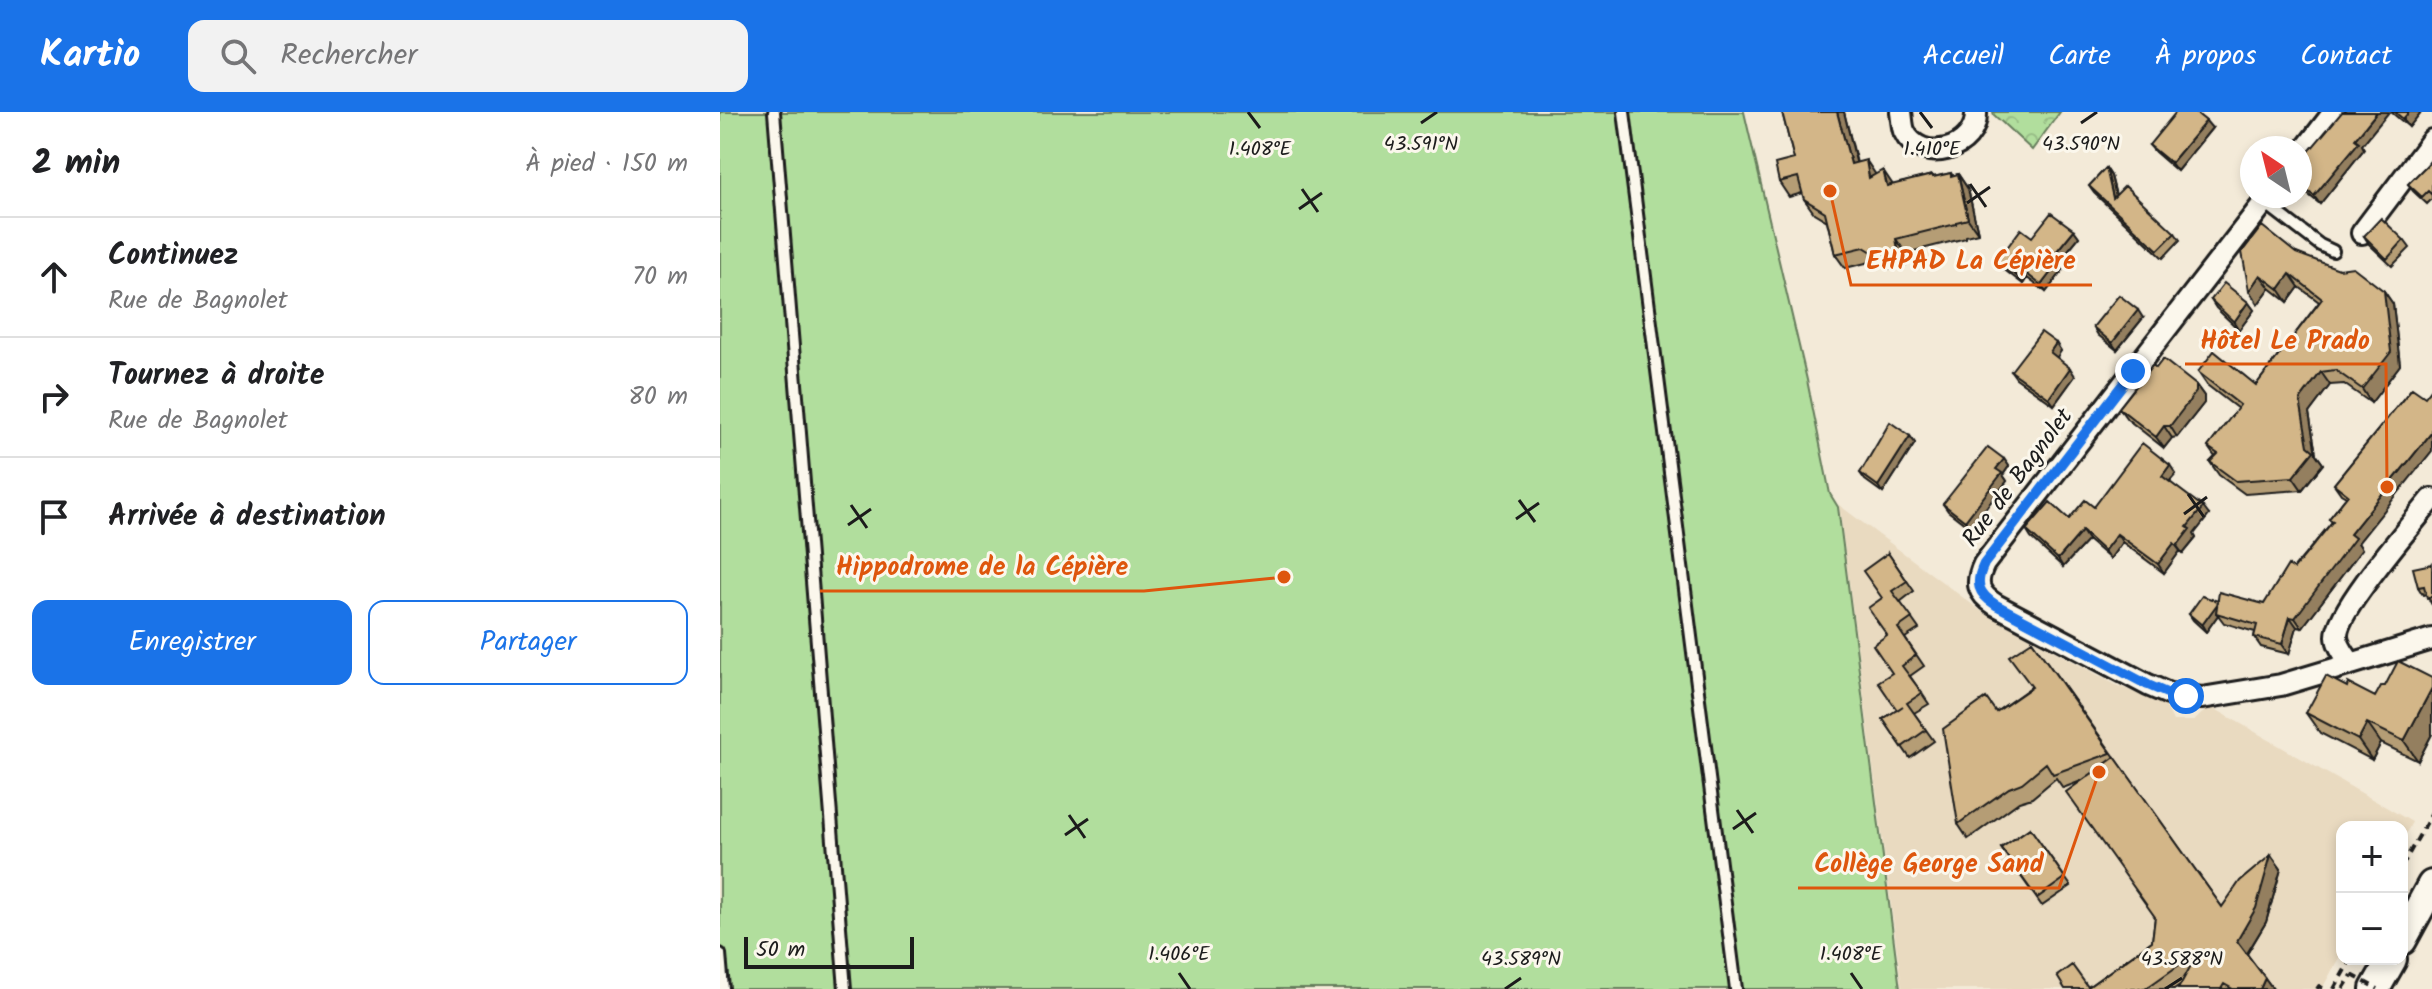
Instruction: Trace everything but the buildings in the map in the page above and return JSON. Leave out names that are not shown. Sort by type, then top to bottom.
[{"type":"main road","points":[[2408,929],[2432,885]]},
{"type":"main road","points":[[2368,984],[2386,965]]},
{"type":"street","points":[[1901,112],[1905,133],[1922,148],[1944,151],[1965,140],[1976,120],[1976,112]]},
{"type":"street","points":[[2312,140],[2334,112]]},
{"type":"street","points":[[2362,233],[2432,140]]},
{"type":"street","name":"Rue de Bagnolet","points":[[2260,208],[1984,564],[1978,577],[1979,587],[1984,598],[1996,605],[2169,694],[2202,698],[2268,687],[2351,664]]},
{"type":"street","points":[[2432,499],[2349,606],[2337,628],[2336,640],[2351,664],[2432,639]]},
{"type":"lane","points":[[774,112],[845,989]]},
{"type":"lane","points":[[1624,112],[1736,989]]},
{"type":"lane","points":[[2277,208],[2320,245],[2333,251]]},
{"type":"lane","points":[[720,954],[723,989]]},
{"type":"path","points":[[2408,855],[2432,813]]},
{"type":"path","points":[[2334,989],[2348,965]]},
{"type":"path","points":[[2343,989],[2368,984]]},
{"type":"shaded area","points":[[1839,505],[1981,611],[2118,686],[2165,704],[2173,721],[2194,721],[2210,706],[2412,822],[2408,830],[2408,821],[2336,821],[2336,963],[2322,989],[1902,989]]},
{"type":"green space","points":[[720,112],[1744,112],[1807,380],[1830,494],[1838,507],[1900,989],[720,989]]},
{"type":"green space","points":[[1993,112],[2060,112],[2032,150]]},
{"type":"place","name":"EHPAD La Cépière","points":[[1830,191]]},
{"type":"place","name":"Hôtel Le Prado","points":[[2387,487]]},
{"type":"place","name":"Hippodrome de la Cépière","points":[[1284,577]]},
{"type":"place","name":"Collège George Sand","points":[[2099,772]]},
{"type":"route","points":[[2133,371],[1984,564],[1978,577],[1979,587],[1984,598],[1996,605],[2148,685],[2169,694],[2186,696]]}]
